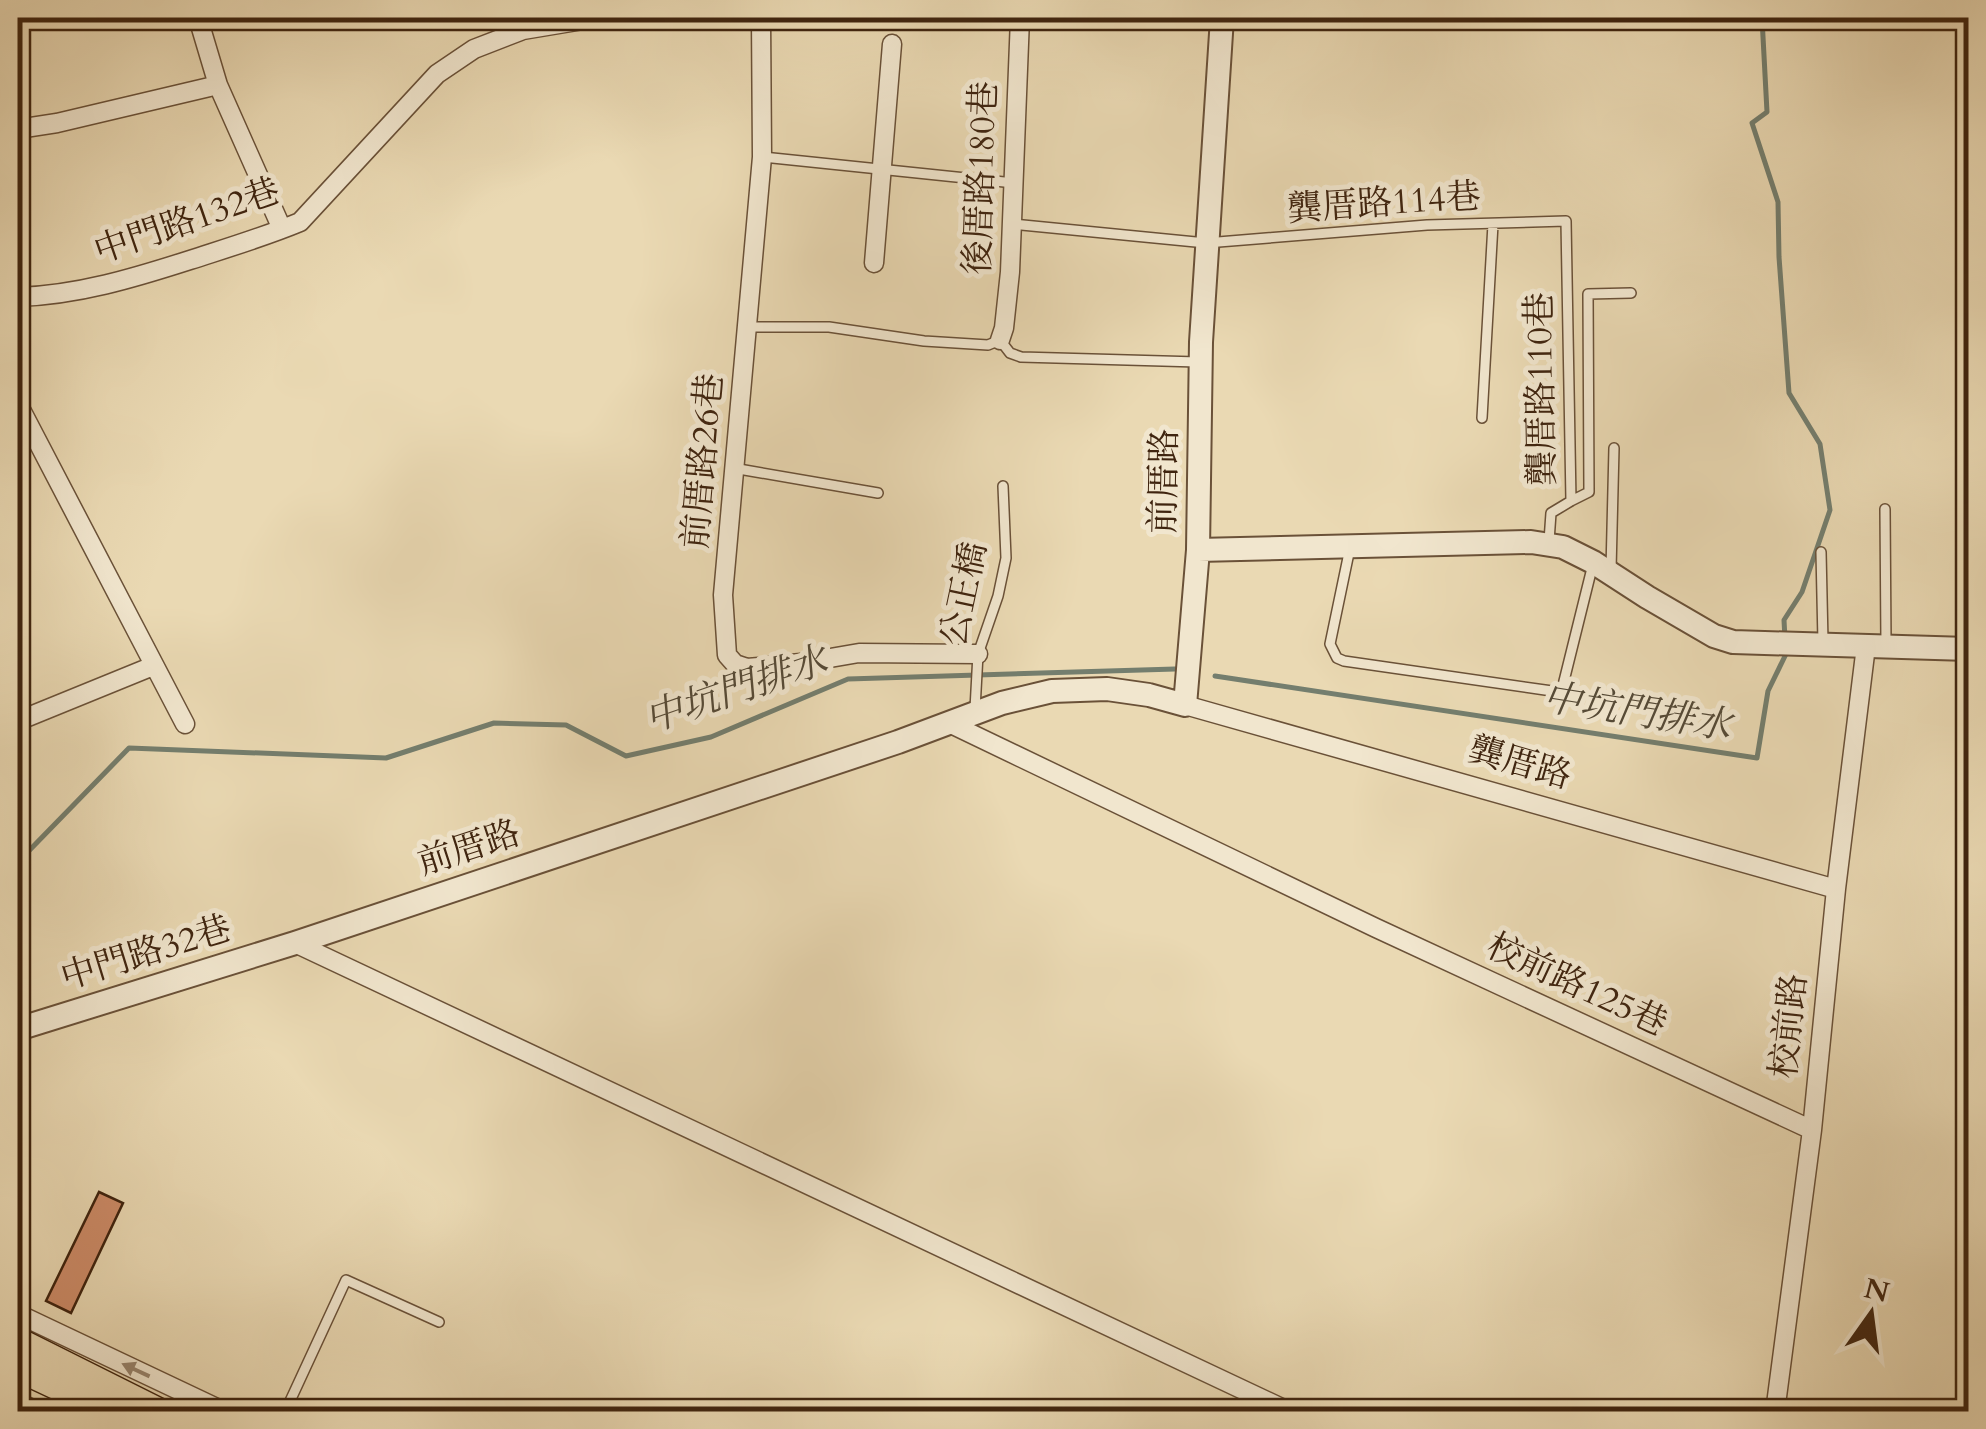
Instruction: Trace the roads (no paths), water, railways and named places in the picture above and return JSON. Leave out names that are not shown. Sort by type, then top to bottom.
[{"type":"main road","points":[[18,1342],[158,1412]]},
{"type":"main road","points":[[18,1367],[114,1412]]},
{"type":"street","points":[[198,18],[218,85],[282,229]]},
{"type":"street","name":"中門路132巷","points":[[19,297],[77,291],[128,280],[300,222],[437,74],[474,49],[523,30],[592,18]]},
{"type":"street","name":"前厝路26巷","points":[[761,18],[762,157],[723,594],[727,655],[735,664],[747,668],[883,652],[977,660]]},
{"type":"street","name":"後厝路180巷","points":[[1000,340],[1010,272],[1020,18]]},
{"type":"street","name":"前厝路","points":[[295,943],[951,724],[1002,703],[1052,690],[1106,688],[1185,705],[1198,550],[1200,362],[1222,18]]},
{"type":"street","points":[[874,264],[892,44]]},
{"type":"street","points":[[18,129],[218,85]]},
{"type":"street","points":[[18,333],[19,297]]},
{"type":"street","points":[[18,404],[185,724]]},
{"type":"street","points":[[1198,550],[1531,542],[1563,547],[1714,636],[1733,642],[1968,649]]},
{"type":"street","name":"校前路","points":[[1775,1412],[1812,1130],[1836,889],[1876,646]]},
{"type":"street","points":[[18,721],[153,666]]},
{"type":"street","name":"龔厝路","points":[[1185,705],[1836,889]]},
{"type":"street","name":"校前路125巷","points":[[951,724],[1315,899],[1812,1130]]},
{"type":"street","points":[[295,943],[1290,1412]]},
{"type":"street","name":"中門路32巷","points":[[18,1029],[295,943]]},
{"type":"street","points":[[18,1314],[225,1412]]},
{"type":"street","points":[[18,1402],[38,1412]]},
{"type":"lane","points":[[762,157],[1014,183]]},
{"type":"lane","name":"龔厝路114巷","points":[[1012,224],[1206,243],[1427,225],[1566,222]]},
{"type":"lane","name":"龔厝路110巷","points":[[1549,545],[1551,513],[1572,501],[1566,222]]},
{"type":"lane","points":[[1482,418],[1493,224]]},
{"type":"lane","points":[[1572,501],[1589,492],[1588,294],[1630,293]]},
{"type":"lane","points":[[748,327],[829,327],[924,341],[988,345],[1000,340],[1010,354],[1021,357],[1200,362]]},
{"type":"lane","points":[[1350,547],[1330,644],[1344,661],[1559,690],[1602,567],[1614,448]]},
{"type":"lane","points":[[733,468],[878,493]]},
{"type":"lane","name":"公正橋","points":[[974,714],[977,660],[1006,558],[1002,486]]},
{"type":"lane","points":[[1876,646],[1885,509]]},
{"type":"lane","points":[[1821,552],[1823,645]]},
{"type":"lane","points":[[285,1412],[346,1280],[438,1322]]},
{"type":"waterway","name":"中坑門排水","points":[[1762,18],[1767,112],[1752,123],[1778,202],[1789,393],[1820,444],[1830,510],[1802,592],[1784,620],[1785,639]]},
{"type":"waterway","name":"中坑門排水","points":[[1215,676],[1757,758],[1768,691],[1786,650]]},
{"type":"waterway","name":"中坑門排水","points":[[18,862],[129,748],[386,758],[494,723],[566,725],[626,756],[711,737],[848,679],[1175,669]]}]
